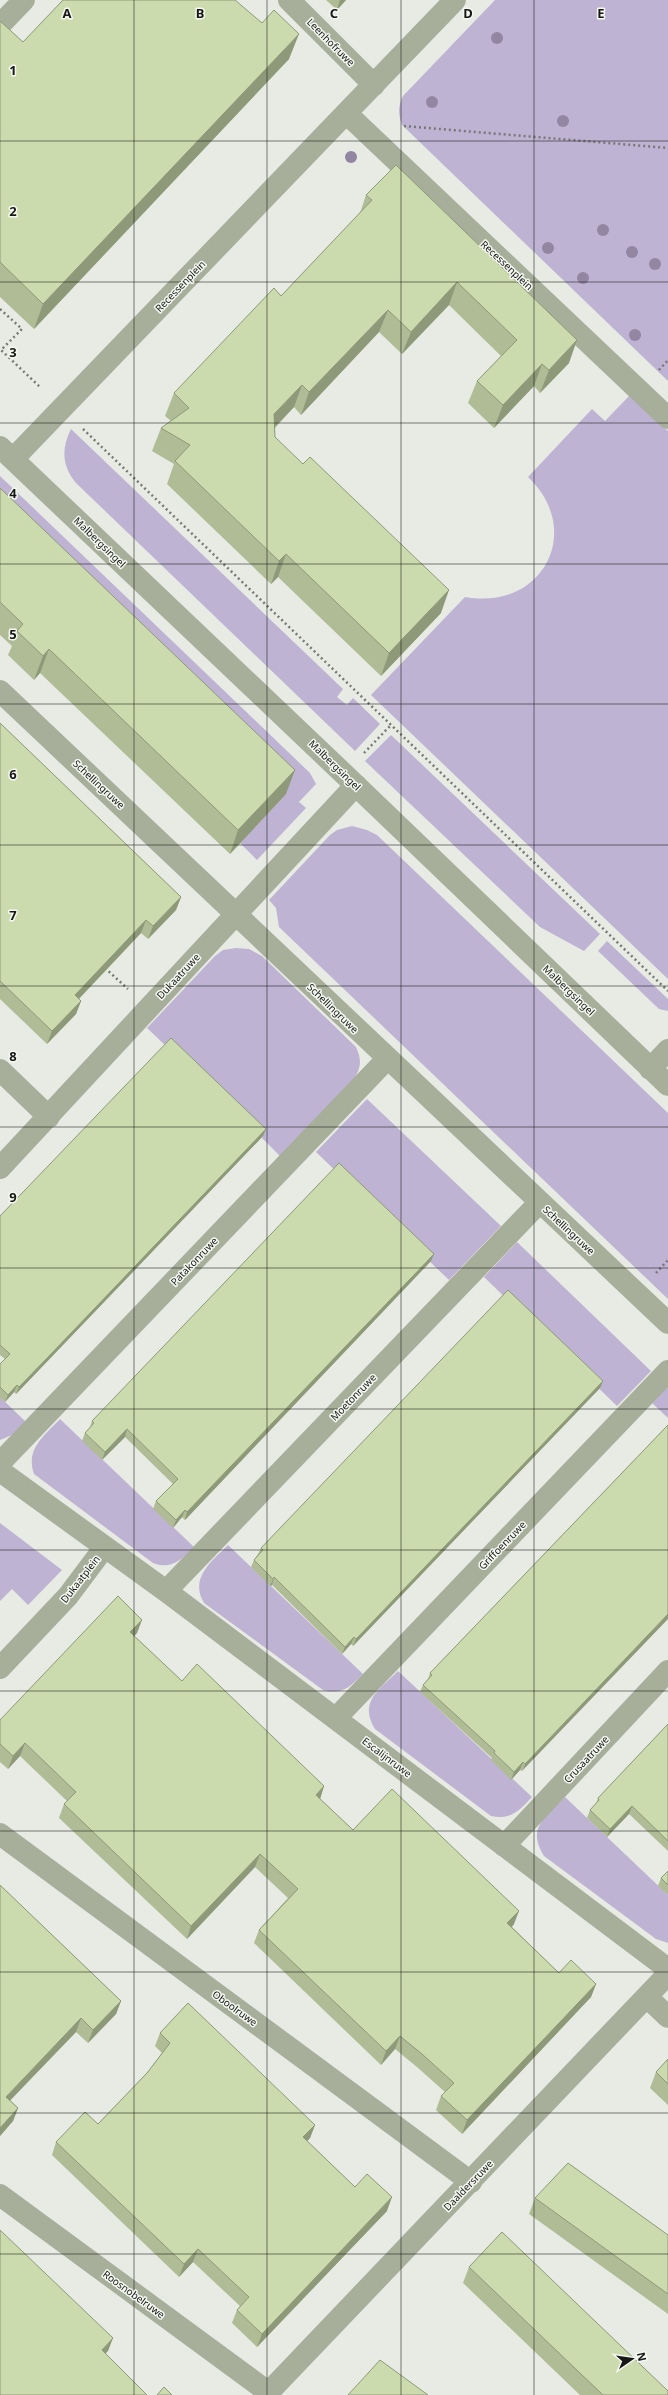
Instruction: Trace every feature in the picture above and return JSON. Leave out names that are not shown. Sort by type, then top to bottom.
[{"type":"street","points":[[0,25],[24,0]]},
{"type":"street","name":"Leenhofruwe","points":[[289,0],[374,85]]},
{"type":"street","name":"Recessenplein","points":[[6,453],[62,408],[455,0]]},
{"type":"street","name":"Recessenplein","points":[[346,113],[668,418]]},
{"type":"street","name":"Malbergsingel","points":[[6,453],[350,779],[668,1085]]},
{"type":"street","name":"Schellingruwe","points":[[0,691],[387,1059],[668,1323]]},
{"type":"street","name":"Dukaatruwe","points":[[0,1168],[236,914],[350,779]]},
{"type":"street","points":[[650,1069],[668,1050]]},
{"type":"street","name":"Patakonruwe","points":[[0,1463],[387,1059]]},
{"type":"street","points":[[0,1070],[48,1117]]},
{"type":"street","name":"Moetonruwe","points":[[166,1591],[540,1203]]},
{"type":"street","name":"Griffoenruwe","points":[[336,1718],[668,1371]]},
{"type":"street","name":"Dukaatplein","points":[[0,1471],[104,1548],[68,1596],[0,1668]]},
{"type":"street","name":"Escalijnruwe","points":[[104,1548],[166,1591],[668,1969]]},
{"type":"street","name":"Crusaatruwe","points":[[504,1846],[668,1671]]},
{"type":"street","name":"Oboolruwe","points":[[0,1834],[471,2182]]},
{"type":"street","name":"Daaldersruwe","points":[[267,2394],[668,1974]]},
{"type":"street","points":[[647,1997],[668,2017]]},
{"type":"street","name":"Roosnobelruwe","points":[[0,2195],[267,2394]]},
{"type":"path","points":[[403,126],[668,148]]},
{"type":"path","points":[[0,308],[22,330],[1,350],[668,991]]},
{"type":"path","points":[[350,779],[391,725]]},
{"type":"path","points":[[102,965],[148,1009]]},
{"type":"shaded area","points":[[495,0],[668,0],[668,381],[402,125],[399,110],[403,96]]},
{"type":"shaded area","points":[[630,395],[668,431],[668,979],[371,695],[465,597],[492,598],[515,592],[534,579],[547,562],[553,542],[553,520],[545,498],[528,477],[592,409],[605,421]]},
{"type":"shaded area","points":[[71,429],[343,689],[337,697],[347,705],[353,698],[380,724],[355,751],[76,483],[71,477],[64,457],[64,450]]},
{"type":"shaded area","points":[[0,476],[310,773],[316,784],[299,802],[306,808],[257,860],[240,843],[0,521]]},
{"type":"shaded area","points":[[391,735],[600,934],[584,951],[540,927],[365,761]]},
{"type":"shaded area","points":[[352,826],[367,830],[377,835],[668,1113],[668,1299],[279,927],[276,908],[269,900],[330,835],[337,830]]},
{"type":"shaded area","points":[[607,941],[668,999],[668,1011],[659,1009],[598,951]]},
{"type":"shaded area","points":[[236,948],[249,949],[262,956],[356,1047],[360,1060],[358,1071],[354,1079],[280,1156],[262,1138],[263,1136],[169,1046],[167,1047],[147,1028],[215,956],[223,950]]},
{"type":"shaded area","points":[[367,1099],[501,1226],[449,1280],[316,1152]]},
{"type":"shaded area","points":[[517,1242],[651,1371],[617,1406],[484,1277]]},
{"type":"shaded area","points":[[668,1386],[668,1418],[652,1403]]},
{"type":"shaded area","points":[[0,1397],[26,1422],[12,1435],[0,1440]]},
{"type":"shaded area","points":[[60,1419],[194,1547],[185,1556],[170,1564],[159,1565],[153,1563],[34,1474],[32,1457],[34,1450],[43,1437]]},
{"type":"shaded area","points":[[0,1523],[62,1570],[28,1605],[12,1589],[0,1601]]},
{"type":"shaded area","points":[[228,1545],[363,1674],[354,1683],[341,1691],[323,1690],[204,1603],[200,1594],[199,1586],[201,1578],[209,1564]]},
{"type":"shaded area","points":[[398,1671],[532,1797],[519,1810],[504,1817],[491,1816],[375,1729],[370,1719],[370,1704],[378,1690]]},
{"type":"shaded area","points":[[565,1797],[668,1895],[668,1943],[656,1939],[544,1856],[539,1846],[537,1837],[538,1830],[545,1817]]},
{"type":"building","points":[[63,0],[235,0],[262,23],[274,10],[299,34],[43,304],[0,262],[0,21],[23,42]]},
{"type":"building","points":[[396,165],[577,340],[549,370],[542,364],[503,405],[477,381],[517,340],[457,282],[411,332],[388,310],[309,392],[302,385],[274,414],[275,437],[303,464],[310,457],[449,590],[389,653],[286,554],[279,561],[175,461],[190,445],[161,428],[189,408],[174,393],[274,288],[281,296],[372,200],[366,195]]},
{"type":"building","points":[[0,488],[295,770],[238,830],[49,649],[43,656],[17,631],[23,624],[0,602]]},
{"type":"building","points":[[0,723],[181,897],[153,926],[146,920],[75,995],[81,1001],[52,1031],[0,981]]},
{"type":"building","points":[[171,1038],[266,1129],[19,1387],[17,1385],[8,1395],[0,1387],[0,1364],[10,1354],[0,1345],[0,1216]]},
{"type":"building","points":[[339,1163],[434,1254],[187,1512],[185,1510],[176,1520],[156,1501],[178,1479],[127,1429],[105,1452],[85,1433],[94,1423],[92,1421]]},
{"type":"building","points":[[508,1290],[603,1381],[356,1639],[354,1637],[345,1647],[274,1577],[273,1579],[254,1560],[263,1550],[261,1548]]},
{"type":"building","points":[[668,1425],[668,1614],[525,1764],[523,1762],[514,1772],[494,1753],[495,1751],[423,1685],[432,1675],[430,1673]]},
{"type":"building","points":[[118,1596],[142,1620],[130,1632],[182,1681],[197,1664],[324,1786],[316,1795],[353,1830],[392,1789],[519,1911],[507,1923],[559,1973],[571,1960],[596,1984],[467,2120],[441,2096],[454,2083],[400,2036],[386,2051],[259,1930],[298,1889],[260,1854],[191,1926],[64,1804],[76,1792],[25,1743],[13,1756],[0,1744],[0,1720]]},
{"type":"building","points":[[668,1724],[668,1841],[632,1806],[610,1829],[590,1810],[599,1800],[598,1798]]},
{"type":"building","points":[[668,1871],[668,1885],[661,1878]]},
{"type":"building","points":[[0,1885],[121,2001],[93,2030],[81,2018],[6,2097],[18,2108],[0,2128]]},
{"type":"building","points":[[188,2003],[315,2125],[303,2137],[355,2187],[367,2174],[392,2197],[262,2334],[237,2310],[249,2297],[198,2249],[184,2264],[56,2142],[85,2112],[98,2124],[147,2073],[170,2043],[160,2033]]},
{"type":"building","points":[[668,2059],[668,2084],[656,2072]]},
{"type":"building","points":[[568,2163],[668,2235],[668,2294],[535,2198]]},
{"type":"building","points":[[0,2230],[113,2338],[102,2350],[147,2395],[0,2395]]},
{"type":"building","points":[[502,2232],[668,2391],[668,2395],[603,2395],[469,2267]]},
{"type":"building","points":[[380,2360],[428,2395],[348,2395]]},
{"type":"building","points":[[164,2387],[172,2395],[157,2395]]}]
